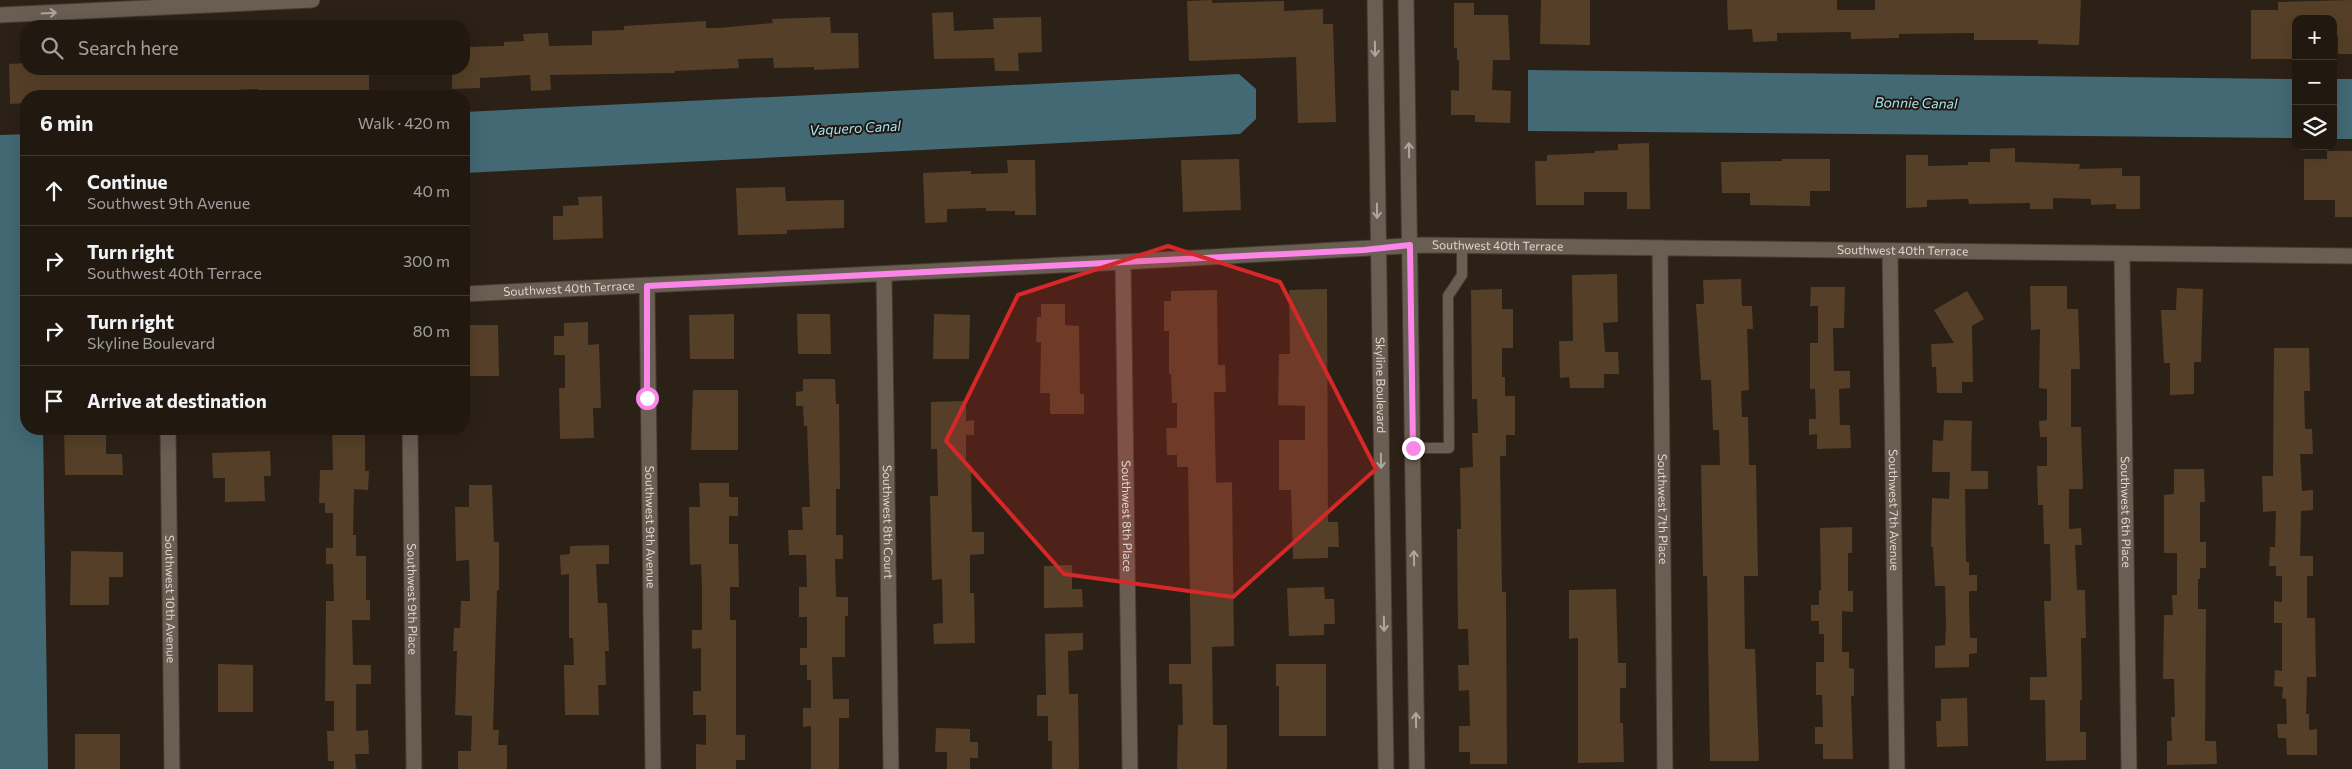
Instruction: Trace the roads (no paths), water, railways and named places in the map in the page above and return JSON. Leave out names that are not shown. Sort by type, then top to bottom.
[{"type":"street","points":[[0,15],[312,0]]},
{"type":"street","name":"Skyline Boulevard","points":[[1375,0],[1377,247],[1386,769]]},
{"type":"street","points":[[1406,0],[1417,769]]},
{"type":"street","name":"Southwest 40th Terrace","points":[[470,294],[1364,250],[1377,247],[1410,245],[2352,256]]},
{"type":"street","name":"Southwest 7th Place","points":[[1660,248],[1665,769]]},
{"type":"street","name":"Southwest 7th Avenue","points":[[1890,250],[1897,769]]},
{"type":"street","name":"Southwest 6th Place","points":[[2122,254],[2129,769]]},
{"type":"street","name":"Southwest 8th Place","points":[[1123,262],[1130,769]]},
{"type":"street","name":"Southwest 8th Court","points":[[884,274],[891,769]]},
{"type":"street","name":"Southwest 9th Avenue","points":[[647,286],[653,769]]},
{"type":"street","name":"Southwest 10th Avenue","points":[[168,435],[172,769]]},
{"type":"street","name":"Southwest 9th Place","points":[[410,435],[414,769]]},
{"type":"lane","points":[[1413,448],[1449,448],[1448,296],[1462,275],[1462,245]]},
{"type":"water","name":"Bonnie Canal","points":[[1528,70],[2292,79],[2292,138],[1528,131]]},
{"type":"water","name":"Vaquero Canal","points":[[1239,74],[1256,89],[1256,119],[1240,134],[470,173],[470,112]]},
{"type":"water","points":[[2337,79],[2352,79],[2352,139],[2337,139]]},
{"type":"water","points":[[20,134],[20,435],[43,435],[48,769],[0,769],[0,135]]}]
